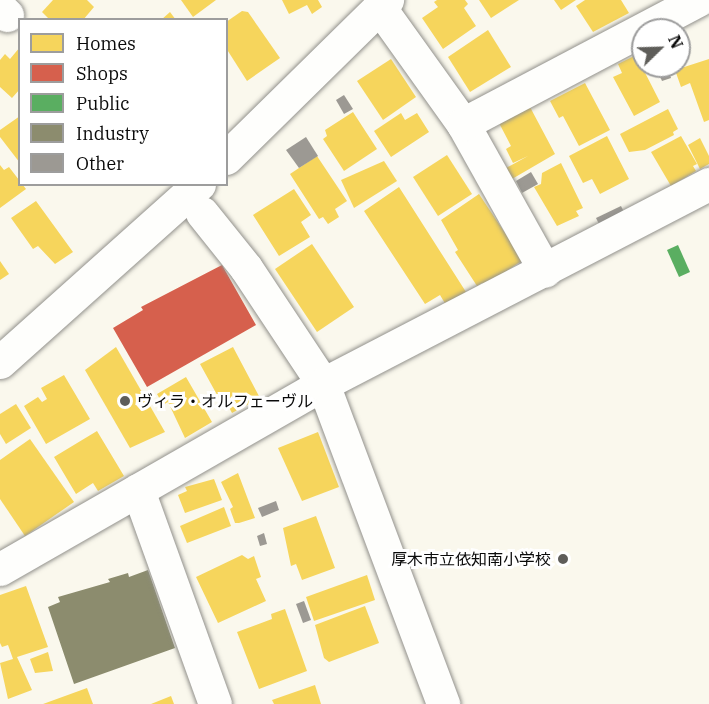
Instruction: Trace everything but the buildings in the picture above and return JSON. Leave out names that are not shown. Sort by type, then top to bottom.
[{"type":"street","points":[[463,124],[698,0]]},
{"type":"street","points":[[228,156],[384,4],[463,124],[545,271]]},
{"type":"street","points":[[0,569],[323,384],[709,184]]},
{"type":"street","points":[[0,362],[127,253],[201,199],[323,384],[443,704]]},
{"type":"street","points":[[138,490],[215,704]]},
{"type":"place","name":"ヴィラ・オルフェーヴル","points":[[125,401]]},
{"type":"place","name":"厚木市立依知南小学校","points":[[563,559]]}]
